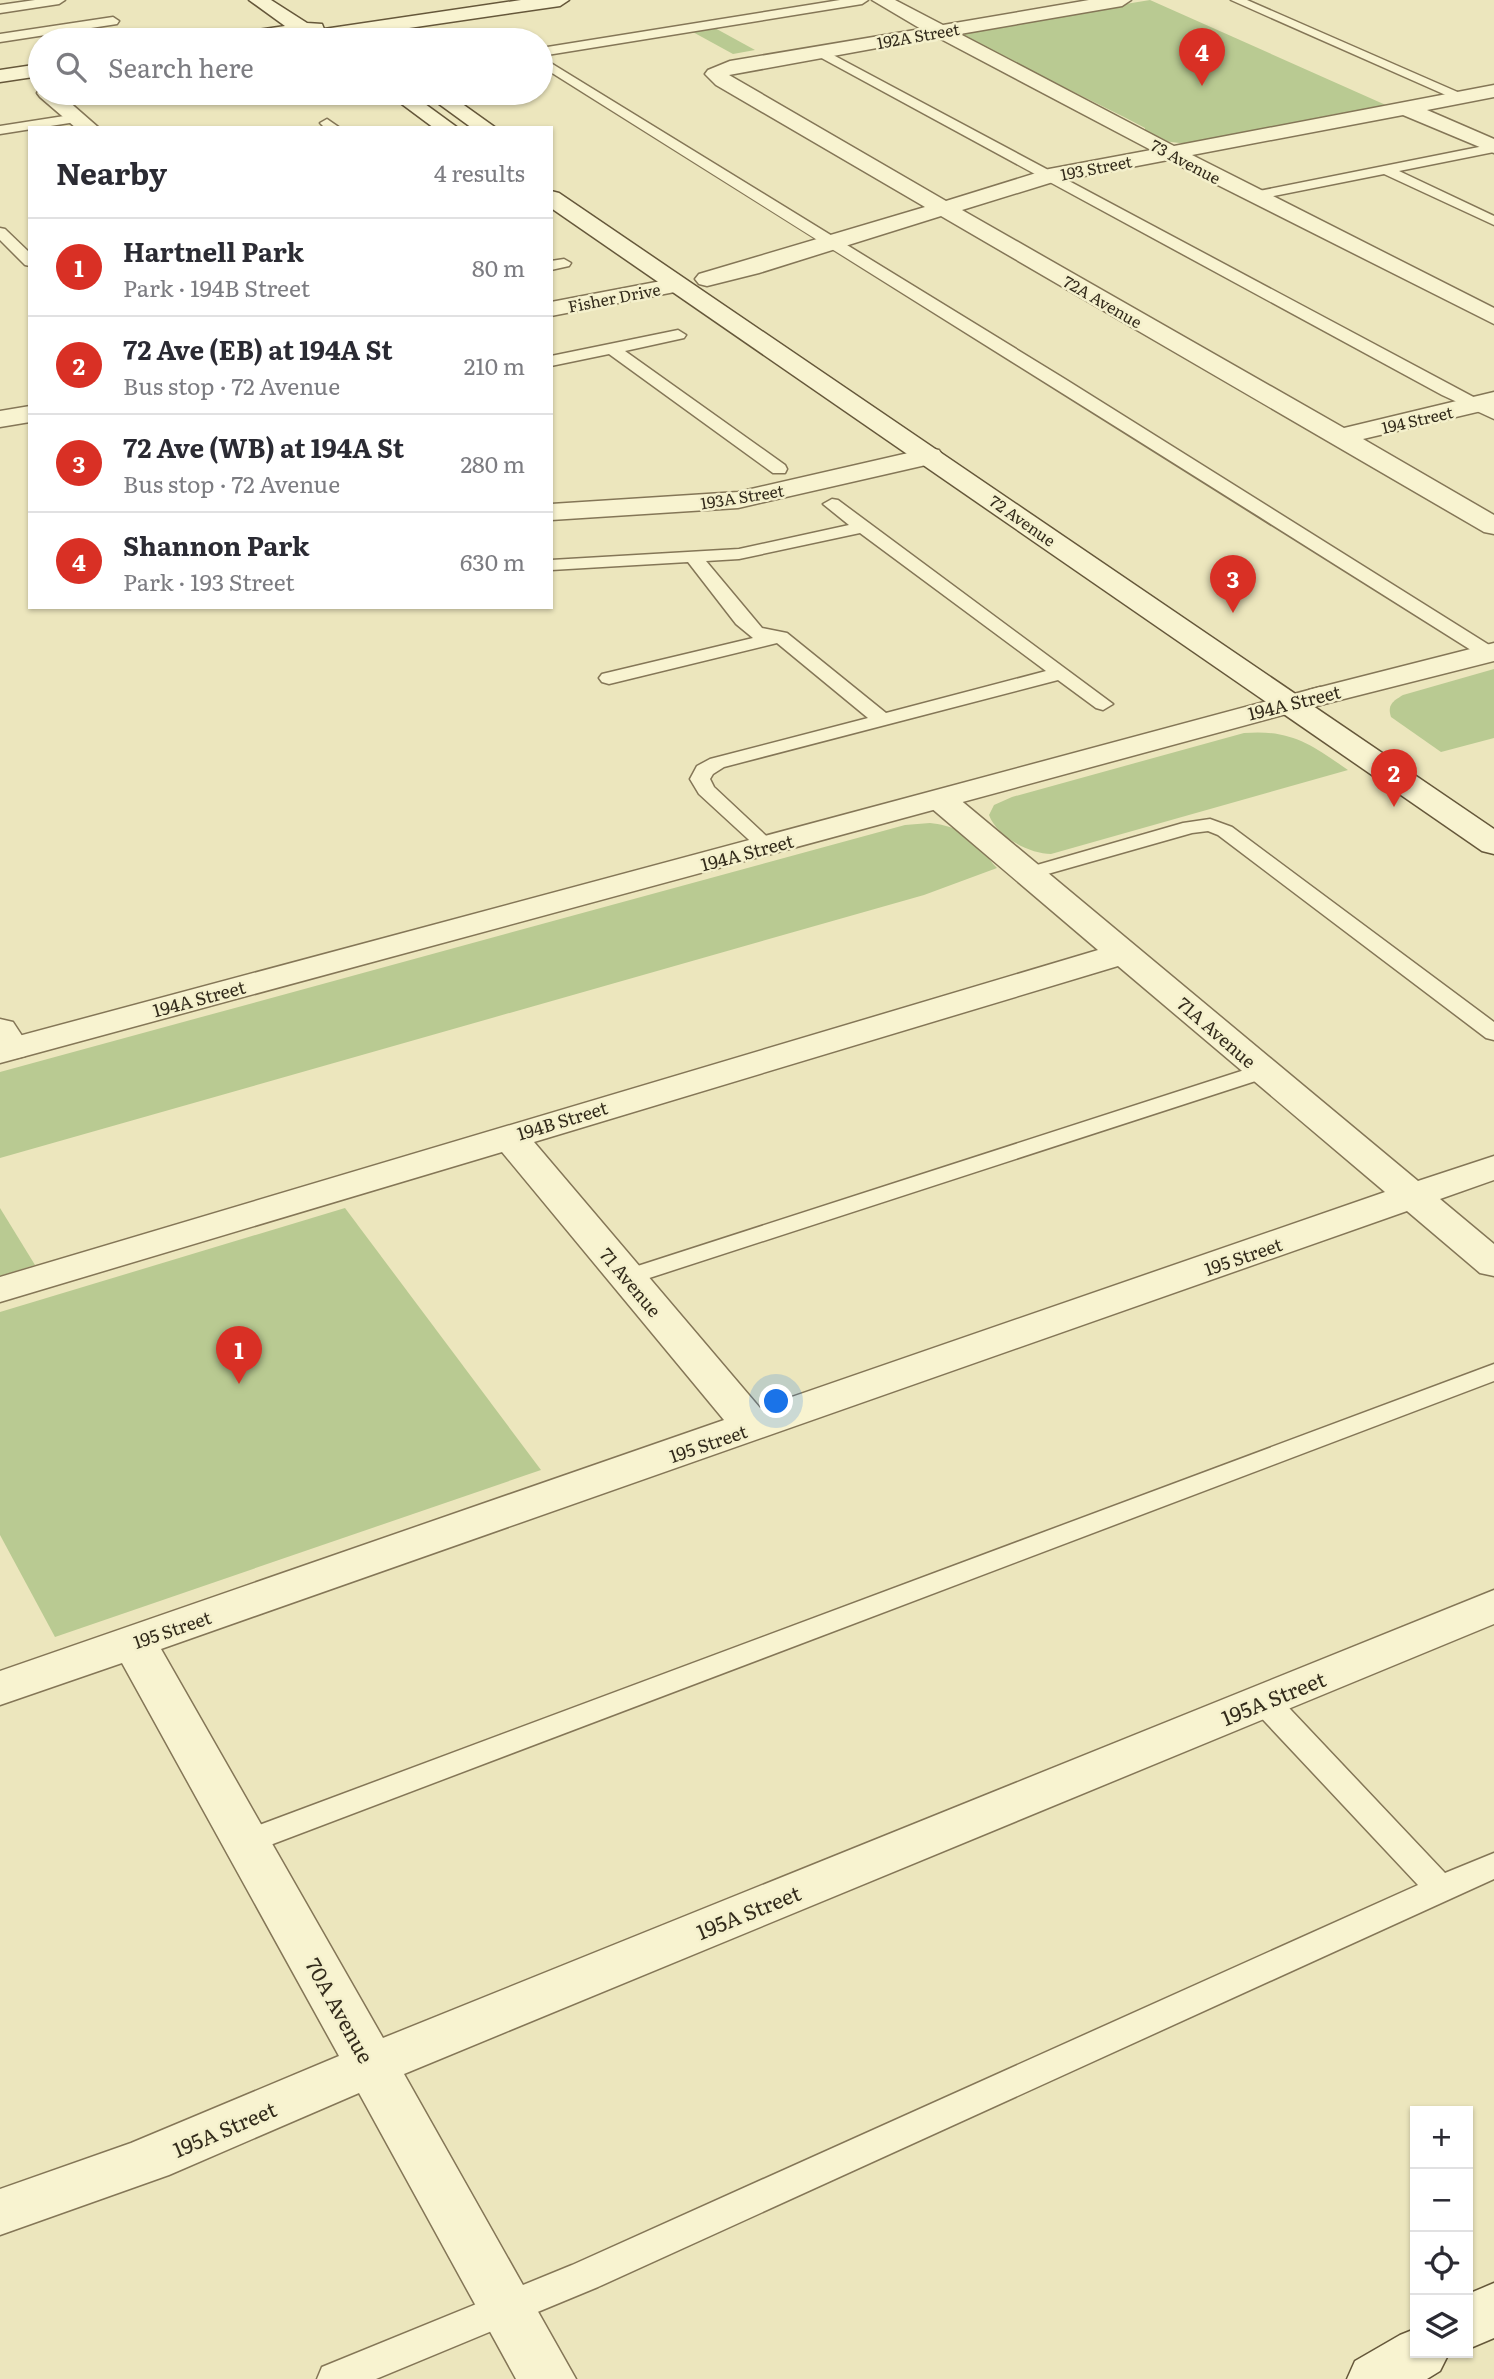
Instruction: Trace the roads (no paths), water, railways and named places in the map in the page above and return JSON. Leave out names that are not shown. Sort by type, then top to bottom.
[{"type":"street","points":[[258,0],[295,28]]},
{"type":"street","points":[[368,28],[498,0]]},
{"type":"street","points":[[378,28],[560,0]]},
{"type":"street","name":"73 Avenue","points":[[881,0],[1170,153],[1494,317]]},
{"type":"street","name":"192A Street","points":[[715,74],[730,67],[1122,0]]},
{"type":"street","points":[[302,5],[337,28]]},
{"type":"street","name":"72A Avenue","points":[[715,74],[1494,526]]},
{"type":"street","points":[[0,76],[28,80]]},
{"type":"street","points":[[0,86],[28,83]]},
{"type":"street","name":"193 Street","points":[[707,279],[832,244],[1049,176],[1494,91]]},
{"type":"street","points":[[64,105],[83,123]]},
{"type":"street","points":[[414,105],[445,126]]},
{"type":"street","points":[[452,105],[483,126]]},
{"type":"street","points":[[1405,108],[1494,148]]},
{"type":"street","points":[[555,190],[680,274],[707,279]]},
{"type":"street","name":"72 Avenue","points":[[555,190],[677,285],[930,456],[1304,700],[1494,814]]},
{"type":"street","name":"72 Avenue","points":[[707,279],[857,380],[1304,700],[1494,844]]},
{"type":"street","points":[[677,285],[704,289],[808,362],[857,380]]},
{"type":"street","name":"Fisher Drive","points":[[553,309],[677,285]]},
{"type":"street","name":"194 Street","points":[[1340,437],[1488,406]]},
{"type":"street","points":[[0,419],[28,414]]},
{"type":"street","name":"193A Street","points":[[553,512],[738,500],[930,456]]},
{"type":"street","name":"194A Street","points":[[4,1043],[767,846],[1304,700],[1492,652]]},
{"type":"street","name":"71A Avenue","points":[[941,800],[1494,1264]]},
{"type":"street","name":"194B Street","points":[[0,1290],[1125,953]]},
{"type":"street","name":"71 Avenue","points":[[509,1136],[753,1427]]},
{"type":"street","name":"195 Street","points":[[0,1688],[1494,1167]]},
{"type":"street","name":"195A Street","points":[[0,2212],[150,2159],[371,2065],[1494,1606]]},
{"type":"street","name":"70A Avenue","points":[[134,1642],[547,2379]]},
{"type":"street","points":[[1473,2321],[1494,2308]]},
{"type":"street","points":[[1376,2379],[1412,2358]]},
{"type":"lane","points":[[0,38],[14,18],[59,0]]},
{"type":"lane","points":[[553,50],[862,0]]},
{"type":"lane","points":[[1237,0],[1462,97]]},
{"type":"lane","points":[[14,18],[113,21]]},
{"type":"lane","points":[[820,52],[1049,176],[1488,406]]},
{"type":"lane","points":[[553,69],[1492,652]]},
{"type":"lane","points":[[47,126],[83,123]]},
{"type":"lane","points":[[0,130],[28,128]]},
{"type":"lane","points":[[1254,196],[1494,148]]},
{"type":"lane","points":[[1386,170],[1494,221]]},
{"type":"lane","points":[[0,232],[28,260]]},
{"type":"lane","points":[[553,361],[678,335]]},
{"type":"lane","points":[[612,349],[779,469]]},
{"type":"lane","points":[[832,504],[1103,704]]},
{"type":"lane","points":[[553,565],[739,554],[863,527]]},
{"type":"lane","points":[[694,558],[756,633],[780,638],[882,719]]},
{"type":"lane","points":[[609,678],[780,638]]},
{"type":"lane","points":[[767,846],[706,790],[700,779],[704,770],[718,763],[1061,673]]},
{"type":"lane","points":[[1030,873],[1190,827],[1210,825],[1225,831],[1494,1033]]},
{"type":"lane","points":[[628,1278],[1263,1071]]},
{"type":"lane","points":[[246,1842],[1494,1373]]},
{"type":"lane","points":[[1263,1700],[1441,1889]]},
{"type":"lane","points":[[335,2379],[508,2309],[1494,1865]]},
{"type":"place","name":"Shannon Park","points":[[1202,86]]},
{"type":"place","name":"72 Ave (WB) at 194A St","points":[[1233,613]]},
{"type":"place","name":"72 Ave (EB) at 194A St","points":[[1394,807]]},
{"type":"place","name":"Hartnell Park","points":[[239,1384]]}]
